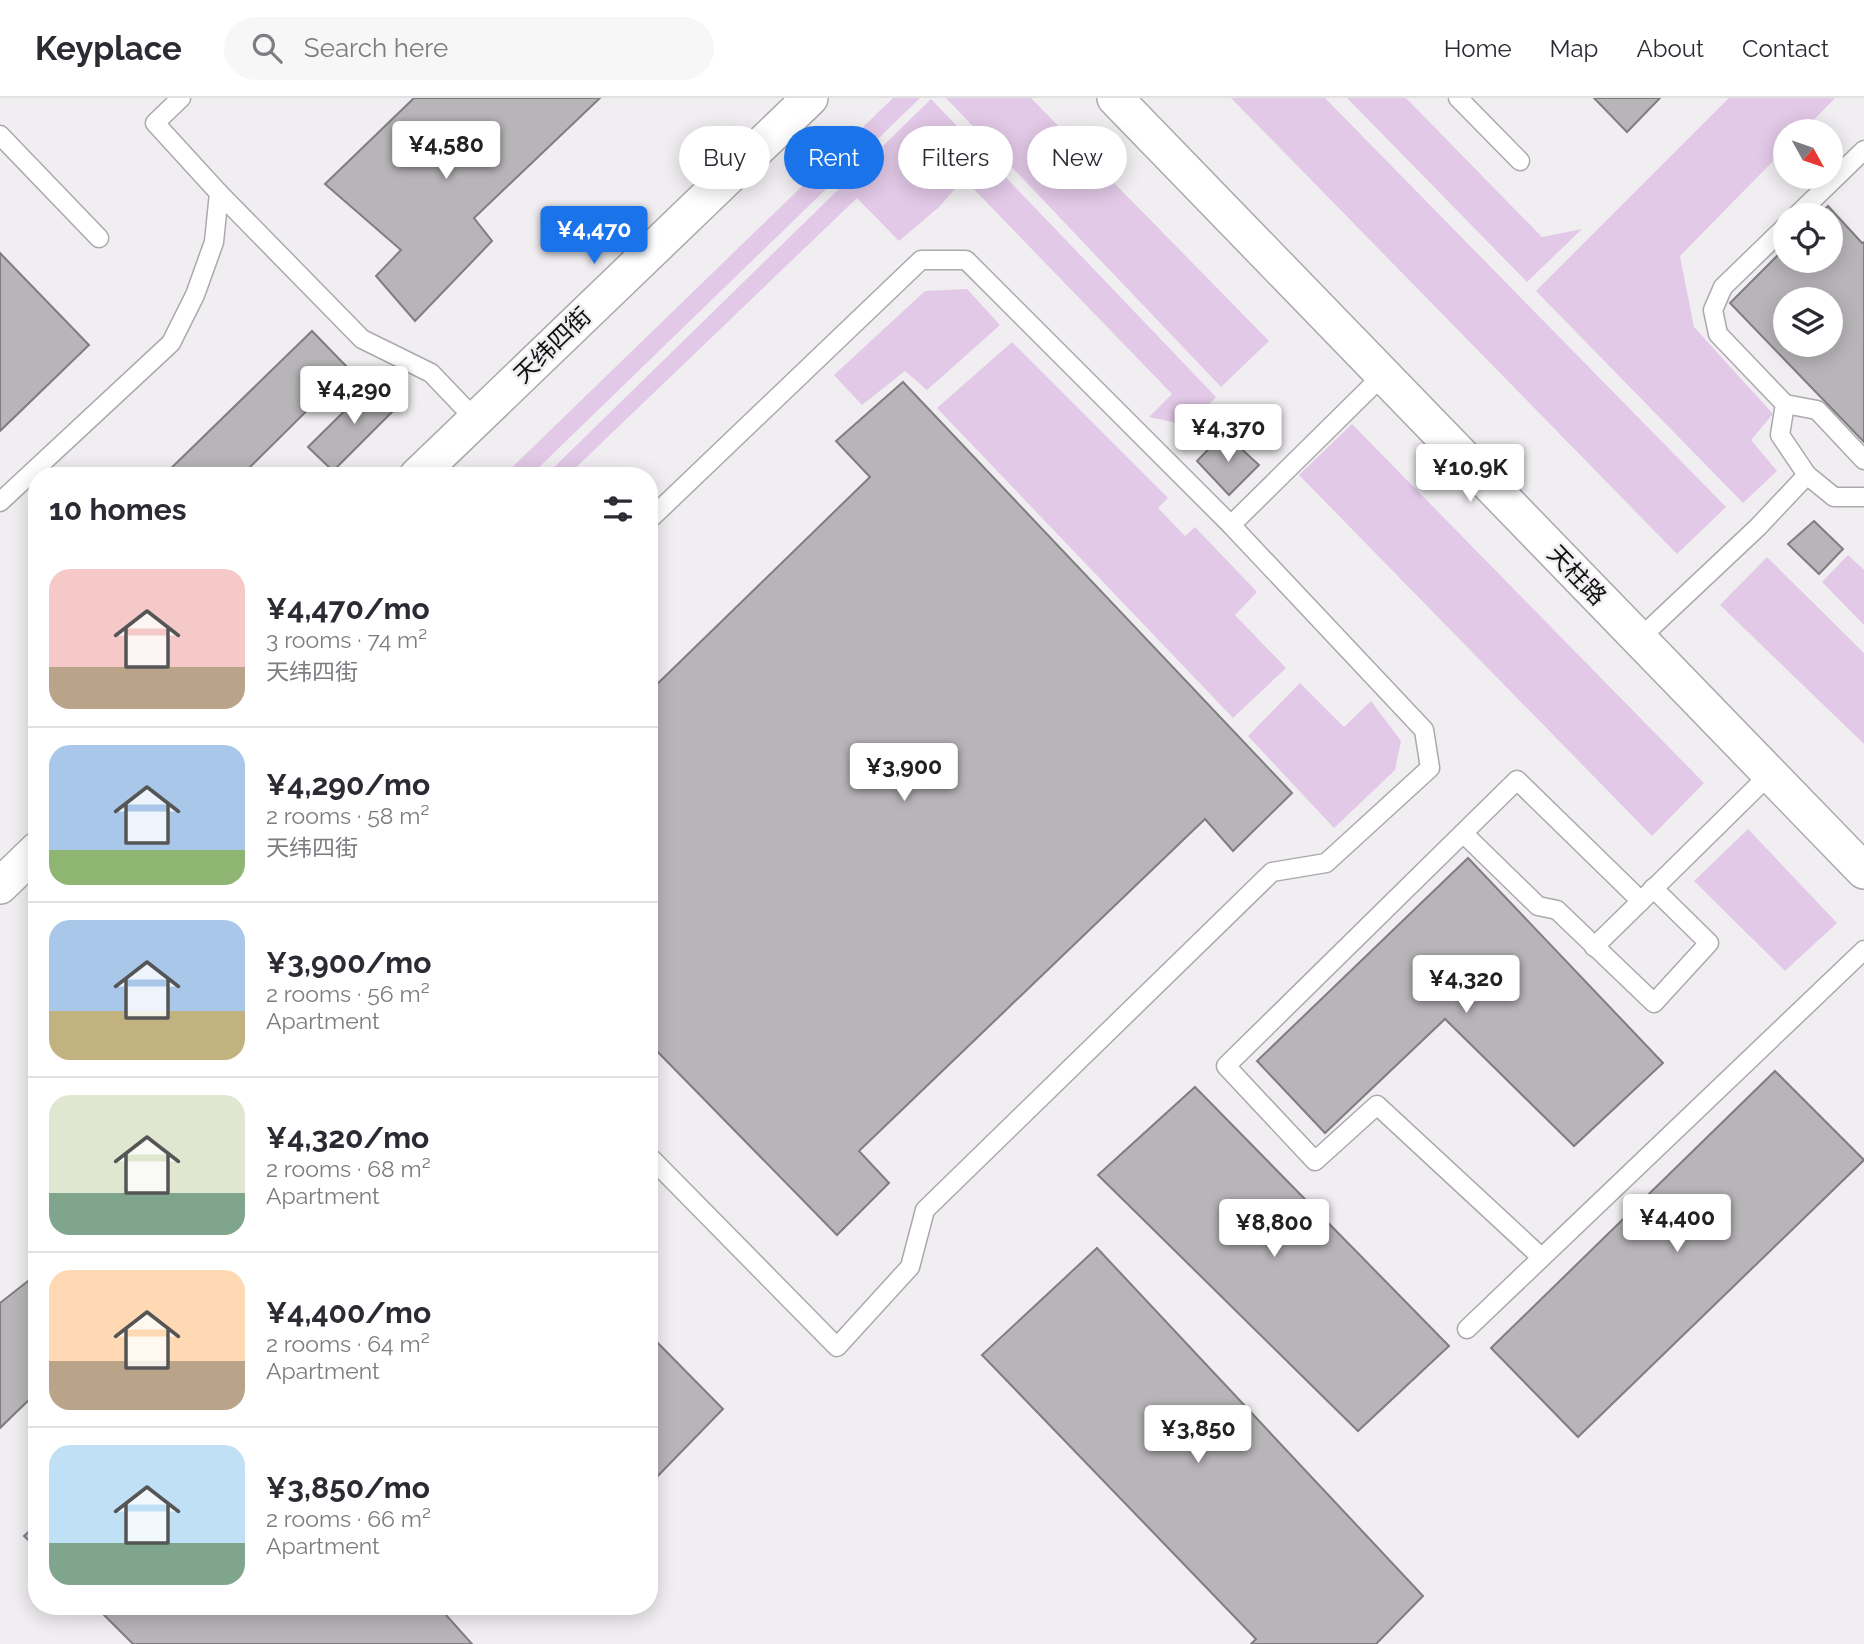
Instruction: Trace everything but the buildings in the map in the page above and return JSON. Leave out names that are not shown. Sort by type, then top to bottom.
[{"type":"street","name":"天纬四街","points":[[426,467],[810,98]]},
{"type":"street","name":"天柱路","points":[[1115,98],[1770,774],[1861,862]]},
{"type":"street","points":[[0,886],[28,859]]},
{"type":"lane","points":[[181,98],[155,123],[219,193],[362,339],[431,373],[475,419]]},
{"type":"lane","points":[[1458,98],[1520,161]]},
{"type":"lane","points":[[0,135],[99,238]]},
{"type":"lane","points":[[1809,203],[1864,150]]},
{"type":"lane","points":[[38,467],[171,343],[195,295],[214,242],[219,193]]},
{"type":"lane","points":[[1773,239],[1723,287],[1713,310],[1718,334],[1785,404],[1817,410],[1864,460]]},
{"type":"lane","points":[[658,511],[920,260],[966,260],[1231,525],[1424,730],[1430,768],[1326,863],[1272,872],[945,1190],[925,1210],[910,1267],[837,1347],[658,1165]]},
{"type":"lane","points":[[1231,525],[1384,374]]},
{"type":"lane","points":[[1785,404],[1780,435],[1807,475],[1834,497],[1864,497]]},
{"type":"lane","points":[[1639,639],[1758,527],[1807,475]]},
{"type":"lane","points":[[0,502],[28,476]]},
{"type":"lane","points":[[1594,947],[1770,774]]},
{"type":"lane","points":[[1463,833],[1538,906],[1557,910],[1654,1003],[1709,943],[1647,894],[1517,780],[1463,833],[1226,1066],[1315,1161],[1377,1105],[1541,1257]]},
{"type":"lane","points":[[1467,1329],[1864,950]]},
{"type":"shaded area","points":[[893,98],[920,98],[884,133],[884,126],[864,126]]},
{"type":"shaded area","points":[[946,98],[1031,98],[1058,126],[1027,126],[1027,183],[1013,168],[1013,126],[973,126]]},
{"type":"shaded area","points":[[1231,98],[1325,98],[1726,507],[1677,554]]},
{"type":"shaded area","points":[[1347,98],[1406,98],[1542,237],[1582,229],[1527,282]]},
{"type":"shaded area","points":[[1729,98],[1835,98],[1815,119],[1773,119],[1773,161],[1680,256],[1694,327],[1773,414],[1751,440],[1777,471],[1743,503],[1536,291]]},
{"type":"shaded area","points":[[931,99],[957,126],[903,126]]},
{"type":"shaded area","points":[[898,131],[898,189],[955,189],[939,207],[899,241],[857,198],[576,467],[554,467],[839,189],[884,189],[884,145]]},
{"type":"shaded area","points":[[1013,185],[1216,397],[1203,411],[1224,433],[1149,417],[1172,394],[974,189],[1013,189]]},
{"type":"shaded area","points":[[799,189],[826,189],[539,467],[512,467]]},
{"type":"shaded area","points":[[1033,189],[1120,189],[1269,341],[1221,387]]},
{"type":"shaded area","points":[[967,289],[1000,325],[927,390],[905,371],[862,405],[834,375],[925,291]]},
{"type":"shaded area","points":[[1012,342],[1168,498],[1158,508],[1185,536],[1195,527],[1257,592],[1235,615],[1286,668],[1233,718],[937,408]]},
{"type":"shaded area","points":[[1352,424],[1704,783],[1652,836],[1299,475]]},
{"type":"shaded area","points":[[1848,555],[1864,570],[1864,625],[1822,582]]},
{"type":"shaded area","points":[[1767,557],[1864,653],[1864,744],[1720,605]]},
{"type":"shaded area","points":[[1300,683],[1344,727],[1371,701],[1401,741],[1395,770],[1334,828],[1248,736]]},
{"type":"shaded area","points":[[1748,829],[1837,923],[1785,971],[1694,881]]}]
